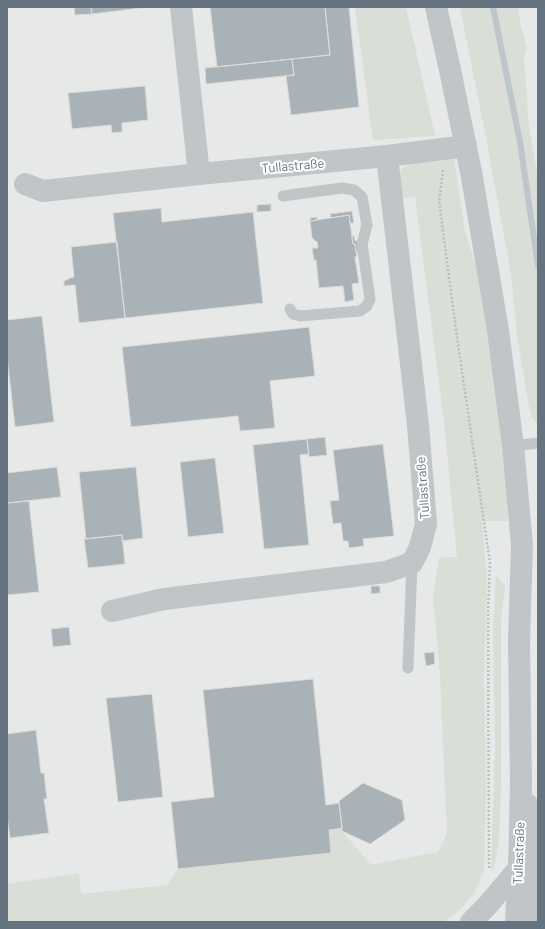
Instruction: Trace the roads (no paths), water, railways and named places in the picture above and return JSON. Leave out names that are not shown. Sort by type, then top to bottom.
[{"type":"street","points":[[181,7],[199,174]]},
{"type":"street","name":"Tullastraße","points":[[436,7],[456,147],[498,330],[513,446],[522,545],[519,641],[521,783],[516,922]]},
{"type":"street","name":"Tullastraße","points":[[25,184],[43,191],[387,156],[456,147]]},
{"type":"street","name":"Tullastraße","points":[[387,156],[418,425],[426,524],[420,547],[412,563]]},
{"type":"street","points":[[112,611],[164,598],[386,572],[412,563]]},
{"type":"street","name":"Tullastraße","points":[[521,783],[537,835],[536,922]]},
{"type":"street","points":[[471,922],[487,906],[519,868]]},
{"type":"lane","points":[[283,196],[342,188],[354,190],[362,197],[367,225],[362,244],[370,299],[367,306],[360,311],[300,316],[293,314],[290,309]]},
{"type":"lane","points":[[513,446],[537,443]]},
{"type":"lane","points":[[408,668],[412,563]]},
{"type":"waterway","points":[[493,7],[520,142],[538,266]]}]
